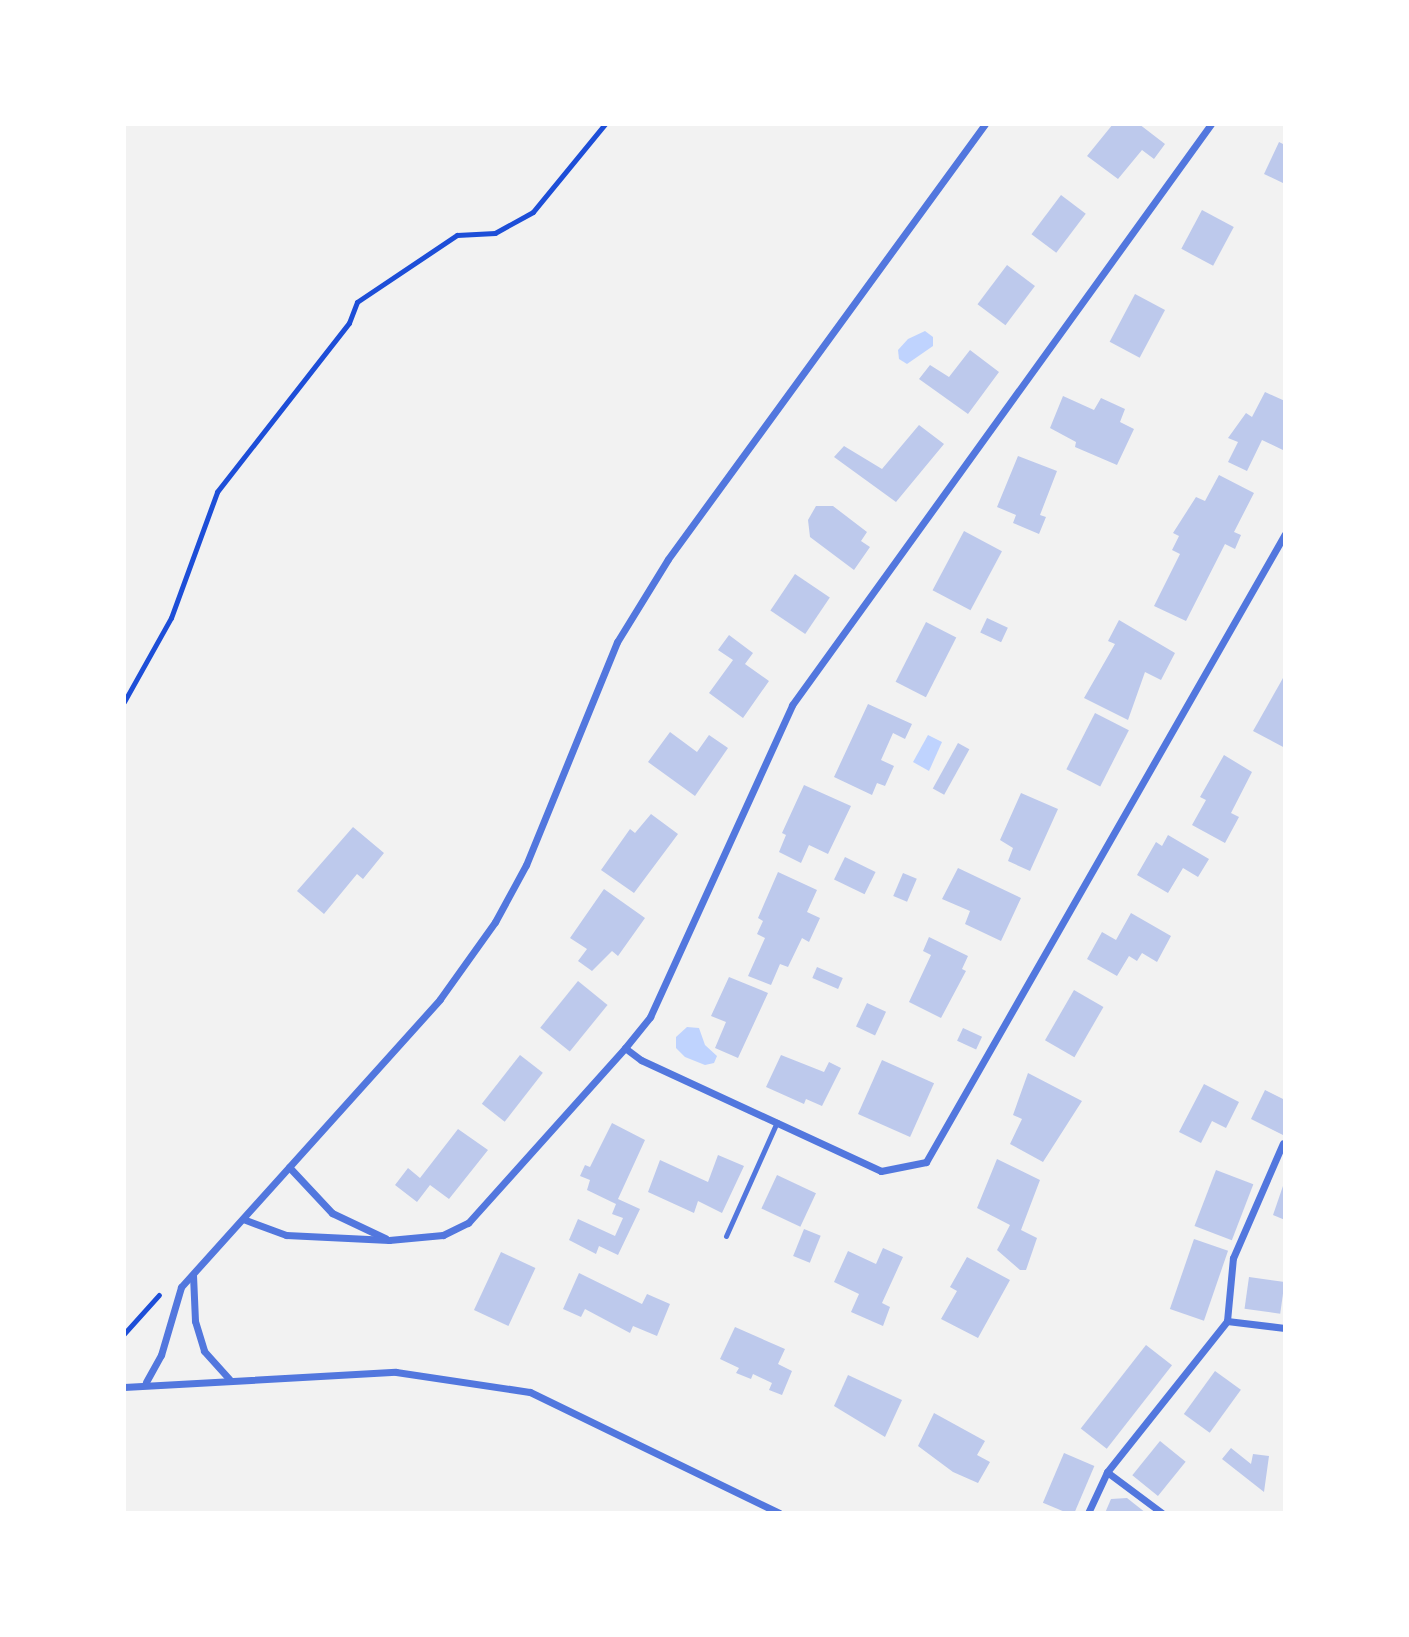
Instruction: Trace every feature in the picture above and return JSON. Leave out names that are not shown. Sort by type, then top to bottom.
[{"type":"street","points":[[146,1382],[161,1355],[181,1287],[440,999],[495,922],[526,865],[617,642],[668,559],[985,124]]},
{"type":"street","points":[[243,1219],[286,1235],[389,1240],[443,1235],[468,1223],[625,1048],[650,1017],[792,705],[1211,124]]},
{"type":"street","points":[[625,1048],[641,1060],[881,1171],[926,1162],[1285,534]]},
{"type":"street","points":[[1088,1513],[1107,1472],[1227,1321],[1233,1258],[1283,1143]]},
{"type":"street","points":[[289,1167],[332,1213],[389,1240]]},
{"type":"street","points":[[193,1275],[195,1321],[204,1351],[229,1379]]},
{"type":"street","points":[[1227,1321],[1285,1328]]},
{"type":"street","points":[[124,1387],[146,1382],[396,1372],[530,1392],[779,1513]]},
{"type":"street","points":[[1107,1472],[1162,1513]]},
{"type":"lane","points":[[726,1236],[776,1122]]},
{"type":"path","points":[[124,702],[171,618],[217,492],[349,323],[357,302],[457,235],[495,233],[533,212],[605,124]]},
{"type":"water","points":[[925,331],[933,337],[933,346],[907,364],[899,359],[898,350],[908,339]]},
{"type":"water","points":[[928,735],[942,742],[929,771],[913,762]]},
{"type":"water","points":[[687,1027],[699,1028],[705,1045],[717,1056],[714,1063],[705,1065],[685,1057],[676,1048],[676,1037]]},
{"type":"building","points":[[1113,124],[1139,124],[1165,144],[1154,159],[1142,150],[1118,179],[1087,156]]},
{"type":"building","points":[[1279,142],[1285,145],[1285,184],[1264,174]]},
{"type":"building","points":[[1061,195],[1086,214],[1056,253],[1032,234]]},
{"type":"building","points":[[1202,210],[1234,227],[1213,266],[1181,249]]},
{"type":"building","points":[[1007,265],[1035,286],[1005,325],[978,304]]},
{"type":"building","points":[[1135,294],[1165,310],[1140,358],[1110,342]]},
{"type":"building","points":[[970,350],[999,372],[968,414],[919,379],[930,365],[949,377]]},
{"type":"building","points":[[1265,392],[1285,401],[1285,451],[1262,440],[1247,471],[1228,462],[1238,442],[1228,438],[1246,413],[1252,417]]},
{"type":"building","points":[[1063,396],[1094,410],[1101,398],[1125,409],[1120,422],[1134,429],[1117,465],[1075,447],[1076,442],[1050,428]]},
{"type":"building","points":[[919,425],[944,444],[896,502],[834,457],[844,446],[882,469]]},
{"type":"building","points":[[1018,456],[1057,471],[1040,515],[1046,517],[1039,534],[1013,523],[1016,515],[997,507]]},
{"type":"building","points":[[1219,475],[1254,493],[1234,532],[1241,535],[1235,549],[1225,544],[1186,621],[1154,606],[1180,554],[1172,550],[1179,536],[1173,533],[1196,497],[1205,501]]},
{"type":"building","points":[[816,506],[833,506],[867,532],[861,541],[870,547],[854,570],[810,537],[808,520]]},
{"type":"building","points":[[964,531],[1002,551],[971,610],[933,590]]},
{"type":"building","points":[[795,574],[830,597],[805,634],[770,610]]},
{"type":"building","points":[[987,618],[1008,628],[1001,642],[980,633]]},
{"type":"building","points":[[1119,620],[1175,653],[1161,680],[1145,672],[1128,720],[1084,698],[1115,644],[1108,641]]},
{"type":"building","points":[[926,622],[956,637],[926,697],[896,682]]},
{"type":"building","points":[[729,635],[753,653],[745,664],[769,681],[743,718],[709,693],[733,660],[718,650]]},
{"type":"building","points":[[1283,678],[1285,679],[1285,748],[1253,731]]},
{"type":"building","points":[[868,704],[912,724],[905,739],[893,733],[881,760],[894,766],[885,786],[877,783],[872,795],[834,777]]},
{"type":"building","points":[[1095,713],[1129,730],[1100,786],[1066,769]]},
{"type":"building","points":[[670,732],[697,752],[709,735],[728,748],[695,796],[648,762]]},
{"type":"building","points":[[958,743],[969,749],[944,795],[933,788]]},
{"type":"building","points":[[1224,755],[1252,772],[1231,813],[1239,817],[1225,843],[1192,825],[1206,800],[1200,797]]},
{"type":"building","points":[[804,785],[851,806],[828,854],[809,845],[801,863],[779,852],[786,835],[782,833]]},
{"type":"building","points":[[1021,793],[1058,809],[1030,871],[1008,861],[1013,848],[1000,840]]},
{"type":"building","points":[[651,814],[678,834],[634,893],[601,870],[630,829],[635,833]]},
{"type":"building","points":[[353,827],[384,853],[363,879],[357,874],[324,914],[297,891]]},
{"type":"building","points":[[1168,835],[1209,859],[1198,877],[1183,868],[1168,893],[1137,875],[1156,842],[1162,846]]},
{"type":"building","points":[[845,857],[876,872],[865,894],[834,879]]},
{"type":"building","points":[[958,868],[1021,898],[1001,941],[965,924],[970,911],[942,899]]},
{"type":"building","points":[[778,872],[817,890],[807,912],[820,918],[809,942],[802,938],[788,967],[780,964],[771,985],[748,976],[765,938],[757,934],[763,921],[758,918]]},
{"type":"building","points":[[903,873],[917,879],[907,902],[893,896]]},
{"type":"building","points":[[604,889],[645,918],[618,956],[612,951],[592,971],[578,961],[587,949],[570,938]]},
{"type":"building","points":[[1131,913],[1171,936],[1157,962],[1142,953],[1137,961],[1129,956],[1117,976],[1087,959],[1102,932],[1116,940]]},
{"type":"building","points":[[929,937],[968,956],[962,969],[966,971],[941,1018],[909,1002],[931,955],[923,951]]},
{"type":"building","points":[[817,967],[843,978],[838,989],[812,978]]},
{"type":"building","points":[[729,977],[768,993],[738,1058],[715,1048],[726,1022],[711,1016]]},
{"type":"building","points":[[578,981],[608,1005],[570,1052],[540,1028]]},
{"type":"building","points":[[1074,990],[1103,1007],[1074,1057],[1045,1040]]},
{"type":"building","points":[[867,1003],[886,1012],[875,1035],[856,1027]]},
{"type":"building","points":[[963,1028],[982,1037],[976,1050],[957,1041]]},
{"type":"building","points":[[520,1055],[543,1073],[505,1122],[482,1104]]},
{"type":"building","points":[[781,1055],[824,1072],[829,1062],[841,1068],[822,1106],[806,1099],[804,1104],[766,1087]]},
{"type":"building","points":[[882,1060],[934,1083],[910,1137],[858,1114]]},
{"type":"building","points":[[1028,1073],[1082,1101],[1043,1162],[1010,1144],[1022,1119],[1013,1115]]},
{"type":"building","points":[[1204,1084],[1239,1102],[1226,1128],[1212,1121],[1201,1143],[1179,1132]]},
{"type":"building","points":[[1265,1090],[1285,1100],[1285,1136],[1251,1119]]},
{"type":"building","points":[[612,1123],[645,1140],[618,1199],[640,1209],[618,1255],[599,1246],[596,1254],[569,1240],[578,1219],[615,1236],[623,1218],[612,1214],[616,1204],[587,1190],[590,1180],[580,1176],[585,1165],[590,1167]]},
{"type":"building","points":[[458,1129],[488,1150],[449,1199],[430,1185],[417,1202],[395,1185],[408,1168],[420,1178]]},
{"type":"building","points":[[718,1155],[744,1166],[722,1213],[698,1201],[694,1213],[648,1192],[660,1160],[708,1182]]},
{"type":"building","points":[[997,1159],[1040,1180],[1021,1230],[1037,1238],[1026,1270],[1020,1270],[997,1250],[1010,1225],[977,1208]]},
{"type":"building","points":[[1216,1170],[1253,1184],[1232,1240],[1194,1226]]},
{"type":"building","points":[[777,1175],[816,1193],[800,1227],[761,1209]]},
{"type":"building","points":[[1285,1183],[1285,1220],[1273,1215]]},
{"type":"building","points":[[804,1229],[821,1236],[810,1263],[793,1256]]},
{"type":"building","points":[[1194,1239],[1228,1251],[1204,1321],[1170,1309]]},
{"type":"building","points":[[883,1248],[903,1257],[882,1303],[890,1307],[883,1326],[851,1312],[859,1294],[834,1282],[848,1251],[876,1264]]},
{"type":"building","points":[[501,1252],[535,1268],[508,1326],[474,1310]]},
{"type":"building","points":[[967,1257],[1010,1280],[978,1338],[941,1319],[957,1291],[950,1287]]},
{"type":"building","points":[[579,1273],[642,1304],[647,1294],[670,1304],[657,1336],[633,1326],[630,1333],[585,1309],[581,1317],[563,1309]]},
{"type":"building","points":[[1249,1277],[1285,1282],[1280,1314],[1245,1309]]},
{"type":"building","points":[[735,1327],[785,1349],[778,1364],[792,1371],[782,1395],[769,1390],[772,1383],[753,1374],[751,1379],[736,1373],[739,1368],[720,1359]]},
{"type":"building","points":[[1146,1345],[1172,1365],[1107,1449],[1081,1429]]},
{"type":"building","points":[[1215,1371],[1241,1390],[1210,1433],[1184,1414]]},
{"type":"building","points":[[848,1375],[902,1400],[885,1437],[834,1406]]},
{"type":"building","points":[[934,1413],[985,1441],[977,1455],[990,1462],[978,1483],[953,1472],[918,1446]]},
{"type":"building","points":[[1160,1441],[1186,1462],[1158,1496],[1132,1475]]},
{"type":"building","points":[[1231,1448],[1251,1464],[1253,1454],[1269,1456],[1264,1492],[1222,1459]]},
{"type":"building","points":[[1064,1453],[1094,1466],[1074,1513],[1067,1513],[1043,1503]]},
{"type":"building","points":[[1127,1498],[1146,1513],[1105,1513],[1111,1499]]}]
